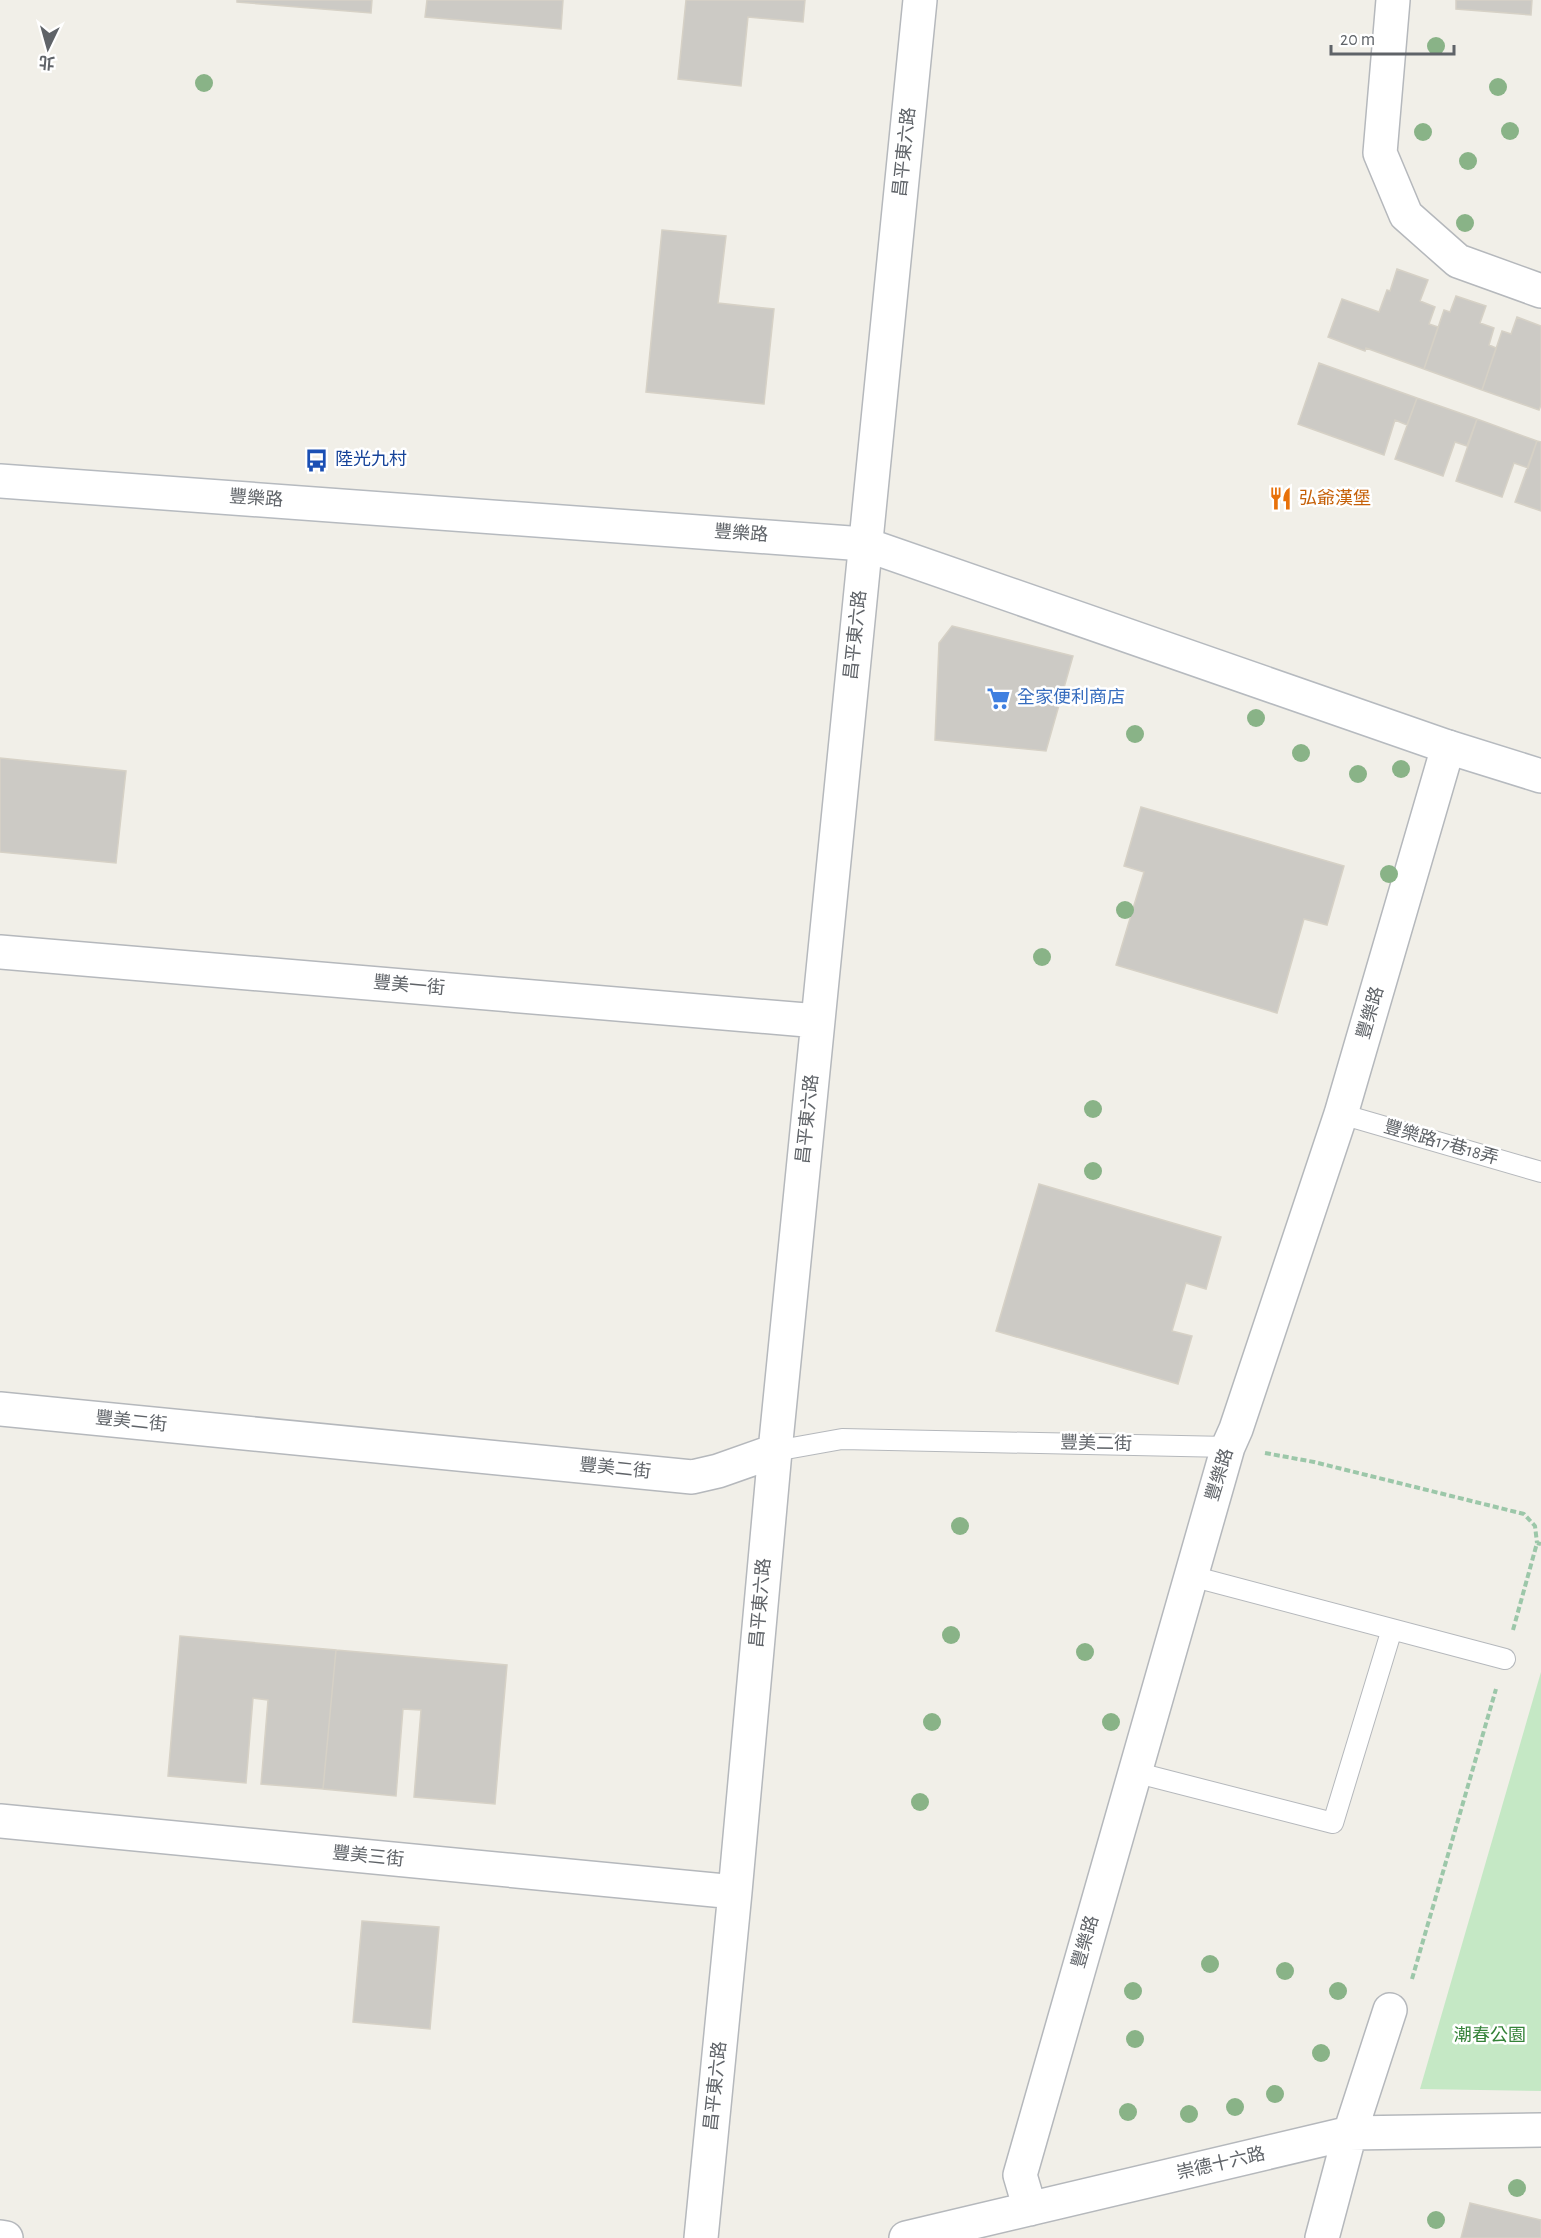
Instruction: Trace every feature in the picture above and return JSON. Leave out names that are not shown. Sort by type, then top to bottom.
[{"type":"street","name":"昌平東六路","points":[[701,2238],[735,1892],[774,1451],[920,0]]},
{"type":"street","points":[[1393,0],[1380,153],[1406,215],[1458,261],[1541,291]]},
{"type":"street","name":"豐樂路","points":[[0,481],[864,544],[1448,747],[1541,776]]},
{"type":"street","name":"豐樂路","points":[[1030,2209],[1020,2175],[1134,1772],[1228,1447],[1341,1114],[1448,747]]},
{"type":"street","name":"豐美一街","points":[[0,952],[818,1021]]},
{"type":"street","name":"豐美二街","points":[[0,1409],[692,1477],[718,1471],[774,1451]]},
{"type":"street","name":"豐美三街","points":[[0,1821],[735,1892]]},
{"type":"street","points":[[1322,2238],[1350,2133],[1390,2010]]},
{"type":"street","name":"崇德十六路","points":[[906,2238],[1350,2133],[1541,2130]]},
{"type":"street","points":[[0,2237],[6,2238]]},
{"type":"lane","name":"豐樂路17巷18弄","points":[[1341,1114],[1541,1172]]},
{"type":"lane","name":"豐美二街","points":[[774,1451],[842,1439],[1228,1447]]},
{"type":"lane","points":[[1191,1576],[1505,1659]]},
{"type":"lane","points":[[1134,1772],[1333,1823],[1392,1629]]},
{"type":"path","points":[[1228,1447],[1314,1462],[1524,1514],[1535,1526],[1539,1544],[1407,1993],[1390,2010]]},
{"type":"green space","name":"潮春公園","points":[[1541,1672],[1541,2091],[1420,2089]]},
{"type":"building","points":[[237,0],[372,0],[371,13],[237,2]]},
{"type":"building","points":[[427,0],[563,0],[561,29],[425,17]]},
{"type":"building","points":[[686,0],[805,0],[803,22],[748,17],[741,86],[678,79]]},
{"type":"building","points":[[1456,0],[1532,0],[1531,15],[1456,9]]},
{"type":"building","points":[[662,230],[726,236],[718,303],[774,309],[764,404],[646,392]]},
{"type":"building","points":[[1397,269],[1428,280],[1420,301],[1435,307],[1429,324],[1438,327],[1424,369],[1328,337],[1342,299],[1379,312],[1387,290],[1390,291]]},
{"type":"building","points":[[1456,296],[1486,306],[1480,323],[1494,328],[1489,345],[1496,348],[1482,390],[1424,369],[1444,310],[1450,312]]},
{"type":"building","points":[[1517,317],[1541,326],[1541,405],[1539,410],[1482,390],[1502,331],[1511,334]]},
{"type":"building","points":[[1319,363],[1417,398],[1407,425],[1395,420],[1384,455],[1298,424]]},
{"type":"building","points":[[1417,398],[1477,419],[1467,446],[1455,442],[1443,476],[1395,459]]},
{"type":"building","points":[[1477,419],[1537,441],[1528,468],[1514,463],[1502,497],[1456,481]]},
{"type":"building","points":[[1537,441],[1541,442],[1541,511],[1515,502]]},
{"type":"building","name":"全家便利商店","points":[[952,626],[1073,656],[1046,751],[935,740],[939,643]]},
{"type":"building","points":[[0,758],[126,771],[116,863],[0,852]]},
{"type":"building","points":[[1141,807],[1344,866],[1327,925],[1304,919],[1277,1013],[1116,965],[1144,872],[1124,866]]},
{"type":"building","points":[[1039,1184],[1221,1237],[1206,1289],[1186,1283],[1172,1331],[1192,1336],[1178,1384],[996,1331]]},
{"type":"building","points":[[180,1636],[336,1650],[323,1789],[261,1784],[268,1700],[253,1698],[246,1783],[168,1776]]},
{"type":"building","points":[[336,1650],[507,1665],[495,1804],[414,1797],[421,1710],[403,1709],[396,1796],[323,1789]]},
{"type":"building","points":[[362,1921],[439,1927],[430,2029],[353,2022]]},
{"type":"building","points":[[1470,2203],[1541,2220],[1541,2238],[1461,2238]]},
{"type":"place","name":"陸光九村","points":[[317,460]]},
{"type":"place","name":"弘爺漢堡","points":[[1281,499]]},
{"type":"place","name":"全家便利商店","points":[[999,698]]}]
